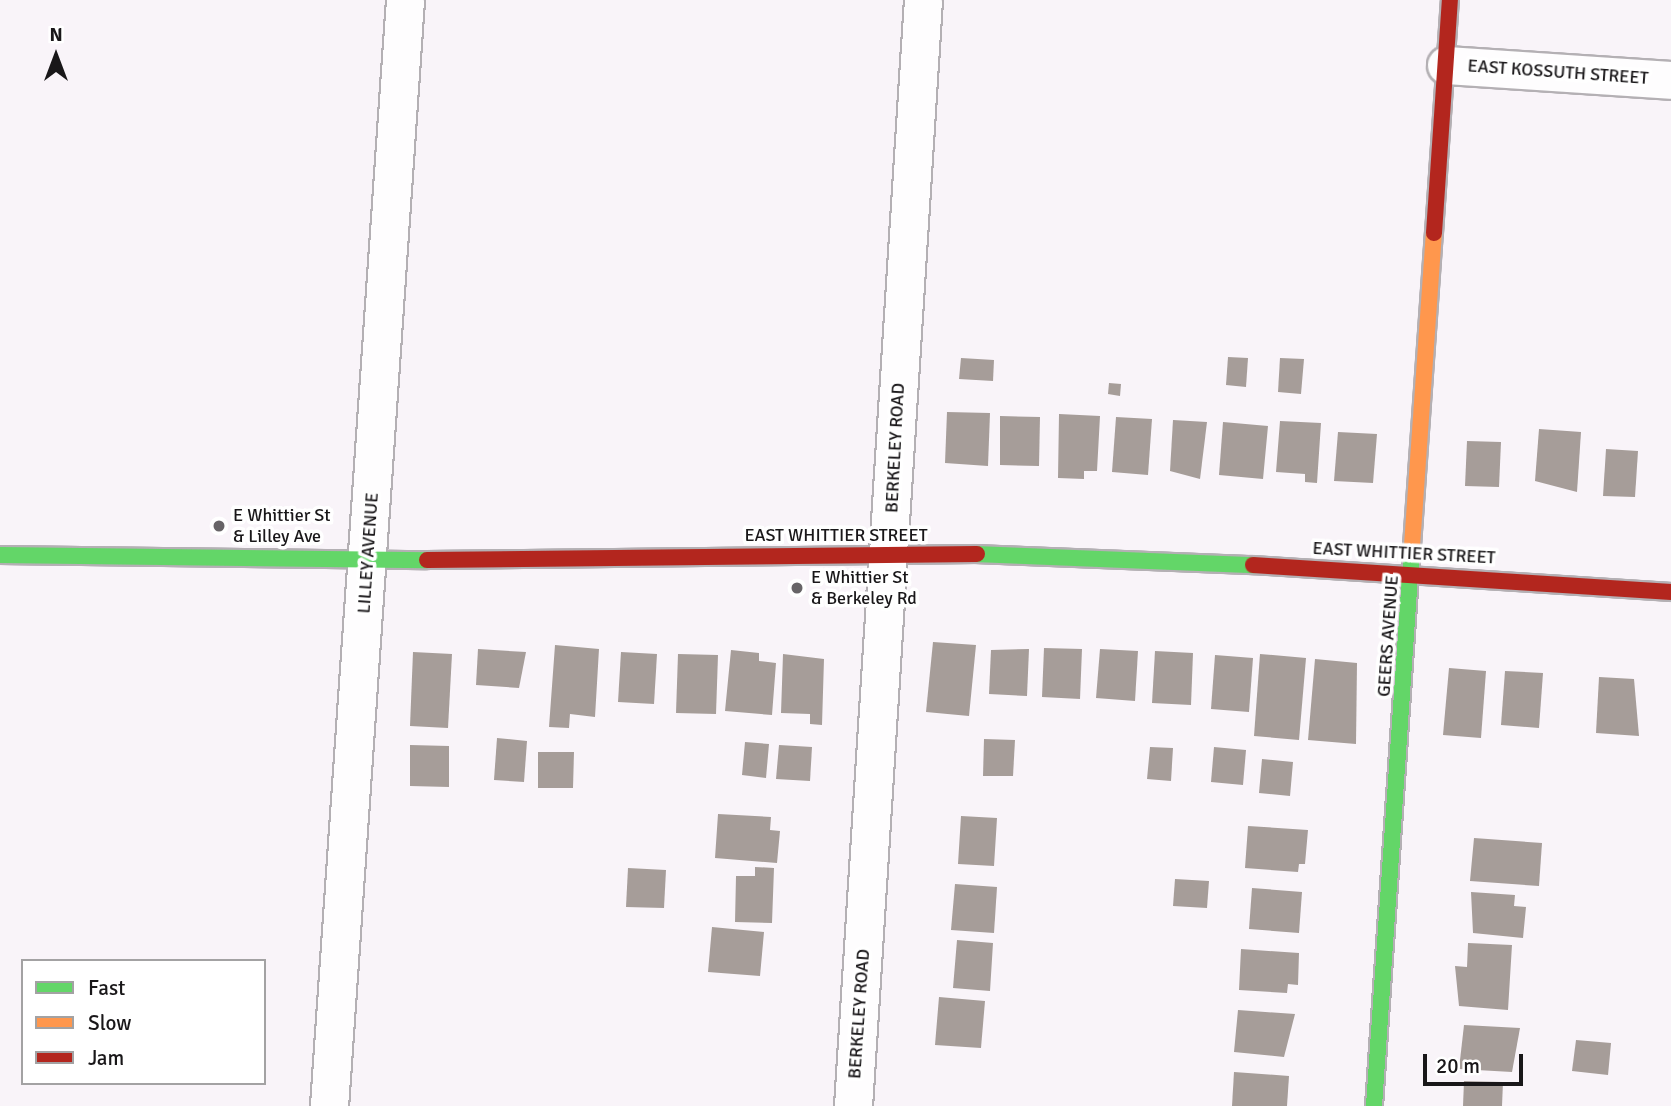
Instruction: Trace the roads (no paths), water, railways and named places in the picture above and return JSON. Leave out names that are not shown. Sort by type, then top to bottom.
[{"type":"street","name":"LILLEY AVENUE","points":[[329,1106],[405,0]]},
{"type":"street","name":"BERKELEY ROAD","points":[[853,1106],[923,0]]},
{"type":"street","name":"GEERS AVENUE","points":[[1374,1106],[1450,0]]},
{"type":"street","name":"EAST KOSSUTH STREET","points":[[1446,65],[1671,80]]},
{"type":"street","name":"EAST WHITTIER STREET","points":[[0,555],[368,561],[890,552],[1411,573],[1671,592]]},
{"type":"place","name":"E Whittier St & Lilley Ave","points":[[219,526]]},
{"type":"place","name":"E Whittier St & Berkeley Rd","points":[[797,588]]}]
